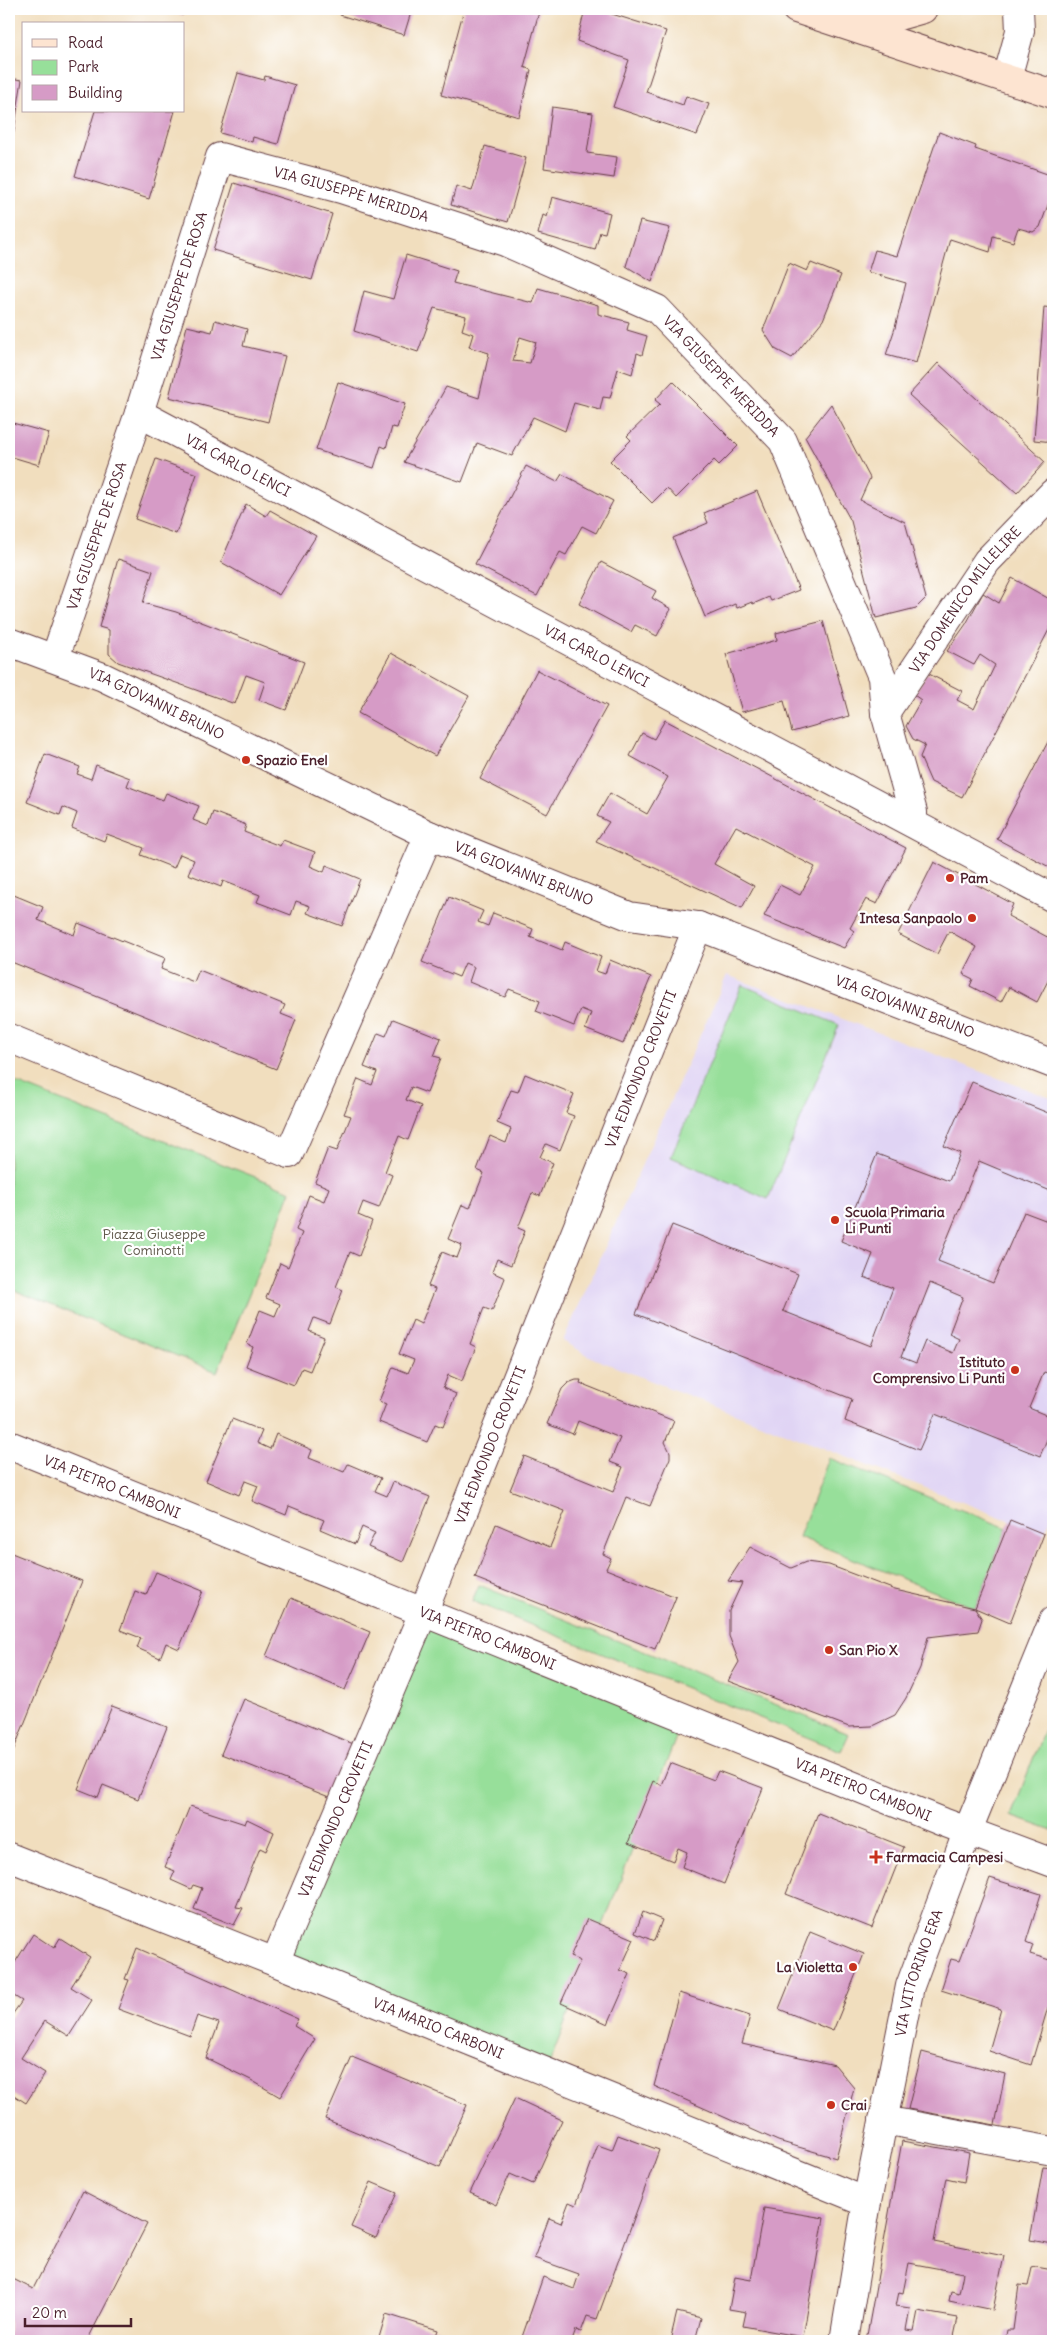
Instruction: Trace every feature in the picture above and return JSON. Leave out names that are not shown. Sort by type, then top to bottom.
[{"type":"main road","points":[[796,9],[1053,94]]},
{"type":"main road","points":[[856,28],[923,9]]},
{"type":"street","points":[[1007,78],[1020,31],[1019,9]]},
{"type":"street","name":"VIA GIUSEPPE DE ROSA","points":[[55,658],[139,413],[220,158]]},
{"type":"street","name":"VIA GIUSEPPE MERIDDA","points":[[220,158],[341,189],[505,242],[657,309],[783,441],[882,677],[885,713],[914,812],[912,824]]},
{"type":"street","name":"VIA CARLO LENCI","points":[[139,413],[1053,898]]},
{"type":"street","name":"VIA DOMENICO MILLELIRE","points":[[885,713],[987,561],[1053,493]]},
{"type":"street","name":"VIA GIOVANNI BRUNO","points":[[9,642],[103,677],[429,835],[629,916],[698,926],[1053,1064]]},
{"type":"street","points":[[9,1038],[290,1154],[429,835]]},
{"type":"street","name":"VIA EDMONDO CROVETTI","points":[[275,1962],[423,1613],[698,926]]},
{"type":"street","name":"VIA PIETRO CAMBONI","points":[[9,1445],[423,1613],[1053,1863]]},
{"type":"street","name":"VIA VITTORINO ERA","points":[[844,2341],[867,2202],[910,1986],[968,1830],[1053,1621]]},
{"type":"street","name":"VIA MARIO CARBONI","points":[[9,1857],[275,1962],[867,2202]]},
{"type":"street","points":[[883,2120],[1053,2151]]},
{"type":"shaded area","name":"Scuola Primaria Li Punti","points":[[727,975],[1053,1099],[1053,1512],[1044,1534],[595,1359],[563,1341]]},
{"type":"green space","points":[[742,985],[839,1025],[768,1199],[671,1157]]},
{"type":"green space","name":"Piazza Giuseppe Cominotti","points":[[9,1080],[291,1191],[217,1372],[9,1288]]},
{"type":"green space","points":[[829,1458],[1007,1528],[975,1608],[799,1537]]},
{"type":"green space","points":[[479,1585],[849,1734],[841,1751],[472,1601]]},
{"type":"green space","points":[[423,1613],[684,1717],[546,2072],[275,1962]]},
{"type":"green space","points":[[1053,1707],[1053,1831],[1011,1816]]},
{"type":"building","points":[[154,9],[184,9],[183,15]]},
{"type":"building","points":[[342,9],[412,9],[404,35],[340,15]]},
{"type":"building","points":[[464,9],[525,9],[539,12],[524,67],[531,70],[519,117],[441,95]]},
{"type":"building","points":[[585,9],[596,9],[666,31],[646,92],[683,105],[686,96],[709,104],[697,135],[613,107],[629,60],[577,41]]},
{"type":"building","points":[[238,73],[264,80],[265,76],[295,85],[278,144],[253,137],[252,142],[220,133]]},
{"type":"building","points":[[9,78],[22,80],[13,137],[9,137]]},
{"type":"building","points":[[552,107],[593,113],[587,153],[617,157],[614,178],[544,168]]},
{"type":"building","points":[[95,112],[175,112],[149,199],[75,176]]},
{"type":"building","points":[[939,132],[976,146],[975,149],[1053,176],[1053,191],[1040,227],[1033,232],[1018,228],[1013,242],[993,236],[990,252],[950,239],[916,363],[886,355],[906,283],[868,272],[875,250],[897,256]]},
{"type":"building","points":[[485,146],[526,158],[508,222],[451,205],[456,186],[472,191]]},
{"type":"building","points":[[234,183],[332,214],[312,280],[213,250]]},
{"type":"building","points":[[552,197],[610,213],[605,233],[600,232],[595,250],[538,234],[543,215],[547,217]]},
{"type":"building","points":[[640,221],[670,228],[652,282],[626,266]]},
{"type":"building","points":[[406,255],[457,271],[453,283],[533,303],[538,288],[598,305],[598,314],[629,322],[627,330],[647,336],[642,355],[637,353],[632,374],[618,369],[610,398],[603,397],[600,410],[574,403],[565,431],[533,417],[512,456],[477,443],[462,482],[404,462],[446,387],[479,398],[489,353],[469,347],[473,334],[462,330],[466,316],[434,308],[418,352],[354,331],[364,291],[393,299]],"holes":[[[520,337],[536,342],[530,363],[513,361]]]},
{"type":"building","points":[[789,263],[807,271],[811,263],[841,275],[823,320],[792,358],[775,349],[763,330]]},
{"type":"building","points":[[1044,307],[1053,308],[1053,442],[1034,440]]},
{"type":"building","points":[[215,320],[247,329],[243,346],[285,356],[268,422],[169,397],[187,326],[212,332]]},
{"type":"building","points":[[938,363],[1045,462],[1017,493],[909,395]]},
{"type":"building","points":[[673,381],[738,446],[719,465],[714,460],[676,498],[667,488],[652,503],[610,461],[631,440],[627,436],[660,404],[655,400]]},
{"type":"building","points":[[338,382],[405,404],[397,428],[392,427],[386,448],[381,446],[374,468],[316,450]]},
{"type":"building","points":[[831,404],[870,478],[860,500],[905,522],[926,598],[916,608],[876,618],[851,521],[805,437]]},
{"type":"building","points":[[9,422],[49,433],[39,465],[9,456]]},
{"type":"building","points":[[156,459],[197,474],[176,534],[135,519]]},
{"type":"building","points":[[526,466],[557,482],[562,474],[613,501],[596,533],[582,526],[566,555],[560,552],[537,596],[475,564]]},
{"type":"building","points":[[757,491],[799,590],[771,601],[769,597],[737,608],[735,604],[705,617],[673,538],[708,523],[704,513]]},
{"type":"building","points":[[246,504],[266,516],[270,510],[316,536],[279,595],[221,562]]},
{"type":"building","points":[[118,559],[153,571],[143,603],[176,612],[304,662],[286,710],[259,700],[265,682],[246,675],[235,704],[118,662],[109,654],[109,630],[99,627]]},
{"type":"building","points":[[601,562],[656,591],[652,598],[671,609],[657,636],[635,625],[631,632],[579,604]]},
{"type":"building","points":[[1012,578],[1053,601],[1053,622],[962,797],[931,782],[920,757],[925,745],[913,739],[906,726],[921,700],[914,695],[927,673],[962,691],[957,700],[974,709],[995,665],[980,655],[974,665],[947,651],[966,624],[983,593],[999,603]]},
{"type":"building","points":[[823,621],[849,716],[792,732],[784,701],[742,712],[726,654],[777,640],[776,633]]},
{"type":"building","points":[[391,653],[469,696],[435,756],[358,713]]},
{"type":"building","points":[[537,670],[607,706],[547,814],[480,779]]},
{"type":"building","points":[[665,720],[906,848],[877,904],[866,899],[850,928],[854,931],[844,948],[764,916],[780,885],[800,895],[815,867],[736,826],[714,864],[754,886],[742,908],[596,841],[609,822],[597,816],[610,793],[647,814],[668,777],[630,756],[642,733],[654,739]]},
{"type":"building","points":[[1050,738],[1053,740],[1053,869],[997,839]]},
{"type":"building","points":[[45,754],[80,767],[77,774],[91,779],[96,765],[130,778],[127,786],[163,800],[166,793],[199,806],[193,820],[208,826],[213,812],[246,825],[244,832],[280,846],[283,840],[315,852],[310,866],[324,872],[326,865],[360,879],[342,926],[307,913],[310,906],[296,901],[291,915],[257,902],[260,895],[223,881],[221,887],[188,874],[194,860],[180,854],[174,868],[141,855],[144,848],[107,834],[104,841],[72,828],[77,813],[63,807],[60,815],[27,802]]},
{"type":"building","points":[[934,862],[1013,904],[1008,916],[1053,940],[1053,971],[1037,1002],[1009,987],[1001,1002],[970,986],[973,979],[963,974],[977,947],[949,931],[937,954],[898,934]]},
{"type":"building","points":[[9,893],[43,907],[38,920],[74,935],[78,923],[165,958],[161,969],[194,982],[199,970],[285,1005],[281,1014],[296,1020],[276,1069],[9,961]]},
{"type":"building","points":[[449,897],[483,911],[478,922],[488,926],[493,913],[533,929],[530,937],[562,950],[565,942],[601,957],[596,971],[605,974],[610,960],[651,977],[623,1044],[585,1029],[591,1013],[581,1009],[574,1026],[536,1011],[540,1001],[509,989],[505,997],[469,982],[474,967],[465,963],[459,977],[422,962]]},
{"type":"building","points":[[393,1019],[441,1038],[434,1056],[441,1058],[427,1093],[411,1087],[406,1100],[421,1106],[408,1140],[399,1136],[385,1172],[392,1175],[379,1208],[363,1202],[358,1215],[372,1221],[359,1256],[350,1252],[336,1287],[343,1290],[330,1324],[314,1318],[309,1331],[324,1337],[310,1371],[302,1368],[294,1385],[246,1366],[253,1347],[247,1344],[260,1310],[275,1316],[280,1304],[266,1298],[280,1263],[288,1267],[302,1233],[296,1230],[309,1195],[324,1201],[329,1188],[315,1182],[328,1148],[337,1151],[351,1116],[344,1114],[358,1079],[372,1085],[377,1072],[364,1067],[378,1033],[386,1036]]},
{"type":"building","points":[[525,1074],[574,1094],[566,1113],[574,1116],[560,1150],[546,1144],[540,1157],[553,1163],[540,1196],[532,1193],[518,1228],[525,1231],[511,1265],[497,1259],[492,1272],[505,1278],[492,1311],[484,1308],[470,1344],[476,1347],[462,1381],[448,1375],[443,1388],[456,1394],[443,1427],[435,1424],[427,1442],[379,1422],[386,1404],[379,1401],[393,1367],[408,1373],[414,1360],[399,1354],[413,1320],[421,1324],[435,1289],[428,1286],[442,1252],[457,1258],[462,1245],[448,1239],[462,1205],[470,1208],[484,1173],[477,1170],[490,1136],[506,1143],[511,1129],[497,1123],[511,1090],[518,1092]]},
{"type":"building","points":[[972,1082],[1053,1115],[1053,1192],[979,1161],[938,1261],[993,1283],[1024,1212],[1053,1223],[1053,1368],[1051,1374],[1044,1372],[1029,1408],[1053,1418],[1053,1425],[1040,1456],[935,1414],[919,1450],[845,1421],[852,1399],[636,1314],[672,1225],[798,1274],[783,1311],[871,1346],[893,1288],[864,1277],[873,1254],[841,1241],[877,1154],[949,1181],[960,1153],[944,1146]],"holes":[[[930,1283],[963,1297],[949,1334],[959,1339],[953,1353],[925,1341],[916,1363],[901,1357]]]},
{"type":"building","points":[[581,1380],[580,1383],[674,1421],[665,1442],[670,1452],[670,1458],[650,1506],[626,1497],[603,1554],[611,1558],[606,1569],[676,1597],[655,1649],[475,1578],[496,1524],[550,1547],[565,1511],[510,1490],[524,1456],[613,1492],[623,1467],[610,1462],[620,1438],[578,1421],[573,1434],[547,1424],[562,1389],[568,1383]]},
{"type":"building","points":[[232,1419],[262,1431],[257,1443],[270,1449],[276,1434],[312,1450],[309,1458],[344,1472],[348,1464],[381,1478],[375,1491],[387,1496],[393,1482],[430,1497],[403,1562],[368,1547],[375,1533],[362,1527],[355,1544],[320,1529],[324,1520],[289,1506],[286,1515],[252,1501],[258,1486],[245,1481],[239,1495],[206,1481]]},
{"type":"building","points":[[1010,1520],[1044,1534],[1010,1623],[975,1608]]},
{"type":"building","name":"San Pio X","points":[[750,1547],[791,1568],[806,1562],[829,1565],[895,1590],[975,1608],[982,1619],[978,1631],[928,1637],[920,1668],[906,1698],[895,1715],[872,1726],[849,1727],[728,1681],[739,1662],[729,1636],[729,1611],[742,1583],[728,1581]]},
{"type":"building","points":[[9,1552],[82,1581],[12,1754],[9,1752]]},
{"type":"building","points":[[156,1572],[203,1591],[179,1649],[166,1643],[160,1658],[137,1648],[141,1638],[120,1630],[135,1591],[146,1595]]},
{"type":"building","points":[[291,1598],[370,1632],[345,1690],[266,1656]]},
{"type":"building","points":[[244,1699],[356,1745],[334,1799],[221,1754]]},
{"type":"building","points":[[112,1706],[167,1727],[138,1799],[103,1785],[98,1797],[78,1789]]},
{"type":"building","points":[[670,1763],[714,1780],[718,1771],[763,1788],[724,1884],[682,1867],[687,1852],[678,1848],[673,1861],[628,1843],[653,1781],[661,1785]]},
{"type":"building","points":[[190,1806],[245,1824],[247,1819],[274,1832],[266,1851],[260,1848],[236,1907],[243,1908],[234,1925],[194,1909],[202,1888],[193,1885],[191,1889],[171,1880],[175,1871],[165,1867]]},
{"type":"building","points":[[818,1813],[904,1847],[872,1928],[786,1894]]},
{"type":"building","points":[[990,1878],[1041,1894],[1026,1942],[1033,1945],[1030,1954],[1053,1961],[1053,2008],[1048,2007],[1031,2065],[989,2051],[1001,2009],[941,1990],[951,1959],[959,1961]]},
{"type":"building","points":[[643,1912],[662,1920],[654,1941],[635,1933]]},
{"type":"building","points":[[587,1919],[634,1939],[620,1970],[630,1974],[608,2024],[561,2003],[580,1961],[570,1957]]},
{"type":"building","points":[[810,1932],[864,1954],[833,2031],[779,2009]]},
{"type":"building","points":[[33,1934],[54,1948],[60,1938],[90,1957],[71,1987],[92,2000],[69,2036],[45,2021],[21,2058],[45,2073],[26,2103],[9,2092],[9,2019],[22,2001],[9,1993],[9,1972]]},
{"type":"building","points":[[137,1948],[298,2019],[294,2026],[315,2039],[280,2097],[251,2080],[206,2058],[219,2023],[197,2016],[190,2036],[118,2009],[129,1980],[125,1979]]},
{"type":"building","points":[[679,1993],[750,2016],[742,2044],[835,2065],[854,2088],[836,2158],[778,2141],[654,2086]]},
{"type":"building","points":[[922,2052],[1005,2074],[995,2125],[908,2109]]},
{"type":"building","points":[[352,2057],[467,2105],[440,2167],[325,2119]]},
{"type":"building","points":[[515,2098],[562,2120],[533,2184],[510,2174],[496,2205],[470,2193]]},
{"type":"building","points":[[618,2135],[659,2150],[597,2319],[587,2316],[581,2332],[576,2330],[572,2341],[534,2341],[522,2337],[543,2277],[574,2289],[579,2274],[534,2258],[549,2218],[561,2223],[569,2202],[576,2205],[598,2145],[612,2150]]},
{"type":"building","points":[[902,2141],[969,2153],[964,2182],[946,2178],[934,2242],[1004,2256],[993,2310],[949,2301],[951,2291],[959,2293],[963,2273],[909,2263],[903,2293],[899,2292],[896,2306],[910,2308],[906,2330],[914,2331],[918,2311],[958,2318],[953,2341],[866,2341]]},
{"type":"building","points":[[1043,2167],[1053,2168],[1053,2244],[1030,2240]]},
{"type":"building","points":[[371,2182],[397,2193],[376,2238],[351,2227]]},
{"type":"building","points":[[83,2191],[147,2224],[87,2341],[9,2341],[9,2277],[33,2289]]},
{"type":"building","points":[[764,2208],[824,2218],[803,2337],[743,2326],[746,2312],[729,2309],[735,2277],[751,2280]]},
{"type":"building","points":[[1032,2268],[1053,2270],[1053,2341],[1005,2341],[1007,2330],[1013,2330],[1019,2285],[1028,2286]]},
{"type":"building","points":[[677,2312],[701,2318],[695,2341],[670,2341]]},
{"type":"building","points":[[386,2314],[438,2330],[434,2341],[378,2341]]},
{"type":"place","name":"Spazio Enel","points":[[246,760]]},
{"type":"place","name":"Pam","points":[[950,878]]},
{"type":"place","name":"Intesa Sanpaolo","points":[[972,918]]},
{"type":"place","name":"Scuola Primaria Li Punti","points":[[835,1220]]},
{"type":"place","name":"Istituto Comprensivo Li Punti","points":[[1015,1370]]},
{"type":"place","name":"San Pio X","points":[[829,1650]]},
{"type":"place","name":"Farmacia Campesi","points":[[876,1857]]},
{"type":"place","name":"La Violetta","points":[[853,1967]]},
{"type":"place","name":"Crai","points":[[831,2105]]}]
